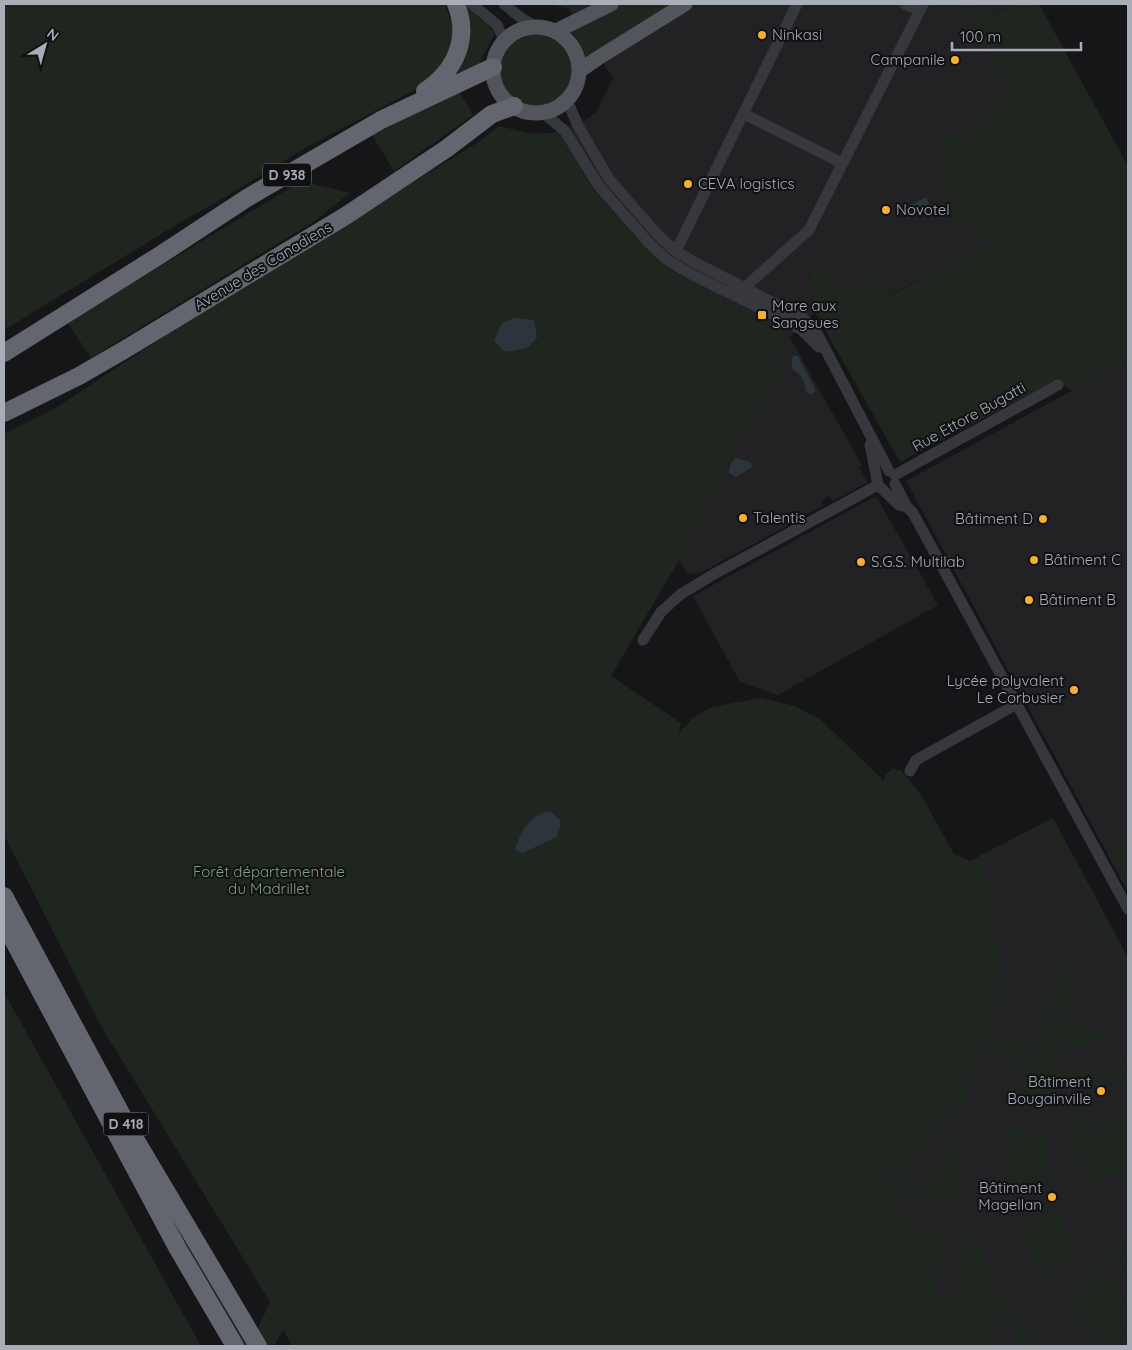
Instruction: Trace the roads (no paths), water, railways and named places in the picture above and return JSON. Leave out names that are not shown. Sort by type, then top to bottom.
[{"type":"highway","points":[[382,120],[439,82],[451,66],[459,49],[461,32],[456,4]]},
{"type":"highway","name":"D 938","points":[[4,352],[157,257],[247,198],[382,120],[493,67]]},
{"type":"highway","name":"Avenue des Canadiens","points":[[4,413],[80,376],[124,350],[347,215],[446,149],[492,114],[514,106]]},
{"type":"highway","name":"D 418","points":[[4,896],[131,1132],[258,1346]]},
{"type":"highway","name":"D 418","points":[[4,923],[178,1249],[236,1346]]},
{"type":"main road","points":[[556,31],[611,4]]},
{"type":"main road","points":[[579,71],[685,4]]},
{"type":"main road","points":[[535,26],[556,31],[566,38],[578,59],[579,71],[578,82],[567,100],[555,108],[542,112],[522,111],[504,99],[494,79],[493,67],[494,57],[504,40],[523,28],[535,26]]},
{"type":"street","points":[[472,4],[497,25],[504,40]]},
{"type":"street","points":[[504,4],[521,18],[535,26]]},
{"type":"street","points":[[676,251],[797,4]]},
{"type":"street","points":[[741,292],[809,230],[922,7],[905,4]]},
{"type":"street","points":[[567,100],[578,126],[609,179],[657,234],[676,251],[741,292]]},
{"type":"street","points":[[542,112],[565,131],[599,186],[648,242],[666,259],[803,318],[818,335],[907,507],[913,513],[1128,909]]},
{"type":"street","points":[[744,114],[842,163]]},
{"type":"street","name":"Rue Ettore Bugatti","points":[[893,477],[1058,385]]},
{"type":"street","points":[[867,429],[879,484],[899,505],[907,507]]},
{"type":"street","points":[[643,640],[661,612],[680,594],[879,484],[882,472],[893,477]]},
{"type":"street","points":[[879,484],[890,489],[893,477]]},
{"type":"street","points":[[910,771],[916,760],[1017,704]]},
{"type":"place","name":"Ninkasi","points":[[762,35]]},
{"type":"place","name":"Campanile","points":[[955,60]]},
{"type":"place","name":"CEVA logistics","points":[[688,184]]},
{"type":"place","name":"Novotel","points":[[886,210]]},
{"type":"place","name":"Mare aux Sangsues","points":[[762,315]]},
{"type":"place","name":"Talentis","points":[[743,518]]},
{"type":"place","name":"Bâtiment D","points":[[1043,519]]},
{"type":"place","name":"Bâtiment C","points":[[1034,560]]},
{"type":"place","name":"S.G.S. Multilab","points":[[861,562]]},
{"type":"place","name":"Bâtiment B","points":[[1029,600]]},
{"type":"place","name":"Lycée polyvalent Le Corbusier","points":[[1074,690]]},
{"type":"place","name":"Bâtiment Bougainville","points":[[1101,1091]]},
{"type":"place","name":"Bâtiment Magellan","points":[[1052,1197]]},
{"type":"park label","name":"Forêt départementale du Madrillet","points":[[269,880]]}]
